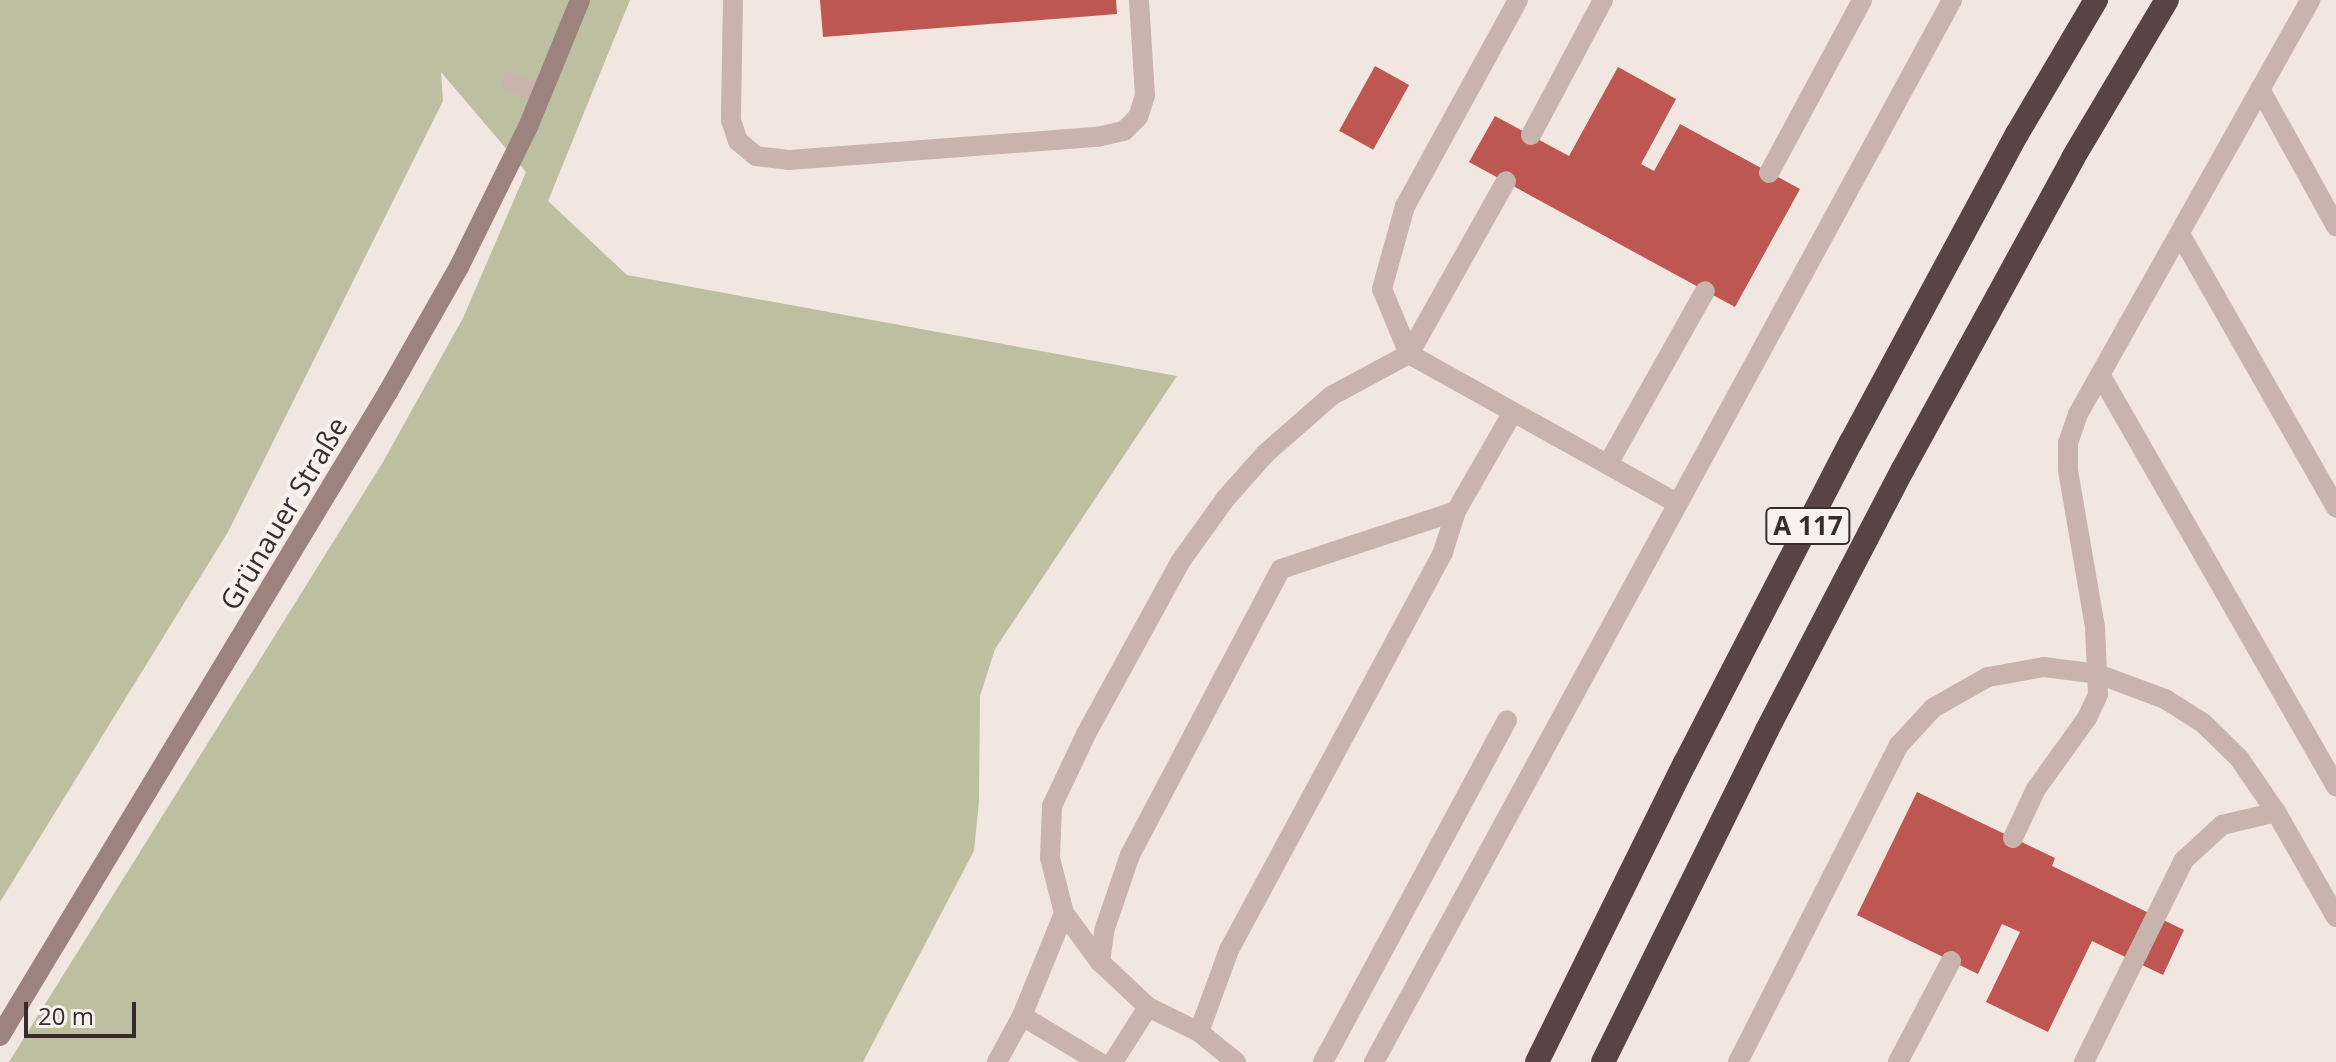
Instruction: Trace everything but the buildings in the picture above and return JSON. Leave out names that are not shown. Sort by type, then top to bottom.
[{"type":"highway","name":"A 117","points":[[1537,1062],[1685,763],[1865,416],[2017,134],[2096,0]]},
{"type":"highway","name":"A 117","points":[[1603,1062],[1767,730],[1903,469],[2073,158],[2167,0]]},
{"type":"main road","name":"Grünauer Straße","points":[[0,1036],[396,379],[459,267],[542,94],[580,0]]},
{"type":"lane","points":[[733,0],[731,120],[738,141],[756,156],[789,160],[1097,137],[1124,131],[1138,117],[1145,96],[1139,0]]},
{"type":"lane","points":[[1518,0],[1405,206],[1382,289],[1409,354],[1677,503]]},
{"type":"lane","points":[[1531,135],[1603,0]]},
{"type":"lane","points":[[1769,173],[1862,0]]},
{"type":"lane","points":[[1374,1062],[1952,0]]},
{"type":"lane","points":[[2013,838],[2036,789],[2087,718],[2098,694],[2095,627],[2068,470],[2068,443],[2078,414],[2310,0]]},
{"type":"lane","points":[[511,82],[542,94]]},
{"type":"lane","points":[[2260,89],[2336,226]]},
{"type":"lane","points":[[1236,1062],[1199,1032],[1148,1007],[1100,962],[1064,913],[1050,858],[1052,806],[1086,734],[1180,562],[1226,498],[1265,454],[1331,396],[1409,354],[1506,181]]},
{"type":"lane","points":[[2180,234],[2336,508]]},
{"type":"lane","points":[[1608,464],[1705,291]]},
{"type":"lane","points":[[2101,376],[2336,786]]},
{"type":"lane","points":[[1199,1032],[1229,950],[1443,552],[1456,511],[1513,412]]},
{"type":"lane","points":[[1100,962],[1105,928],[1130,855],[1281,569],[1456,511]]},
{"type":"lane","points":[[1738,1062],[1899,745],[1933,708],[1988,677],[2044,667],[2098,674],[2165,699],[2203,723],[2239,758],[2276,812],[2336,917]]},
{"type":"lane","points":[[1323,1062],[1507,720]]},
{"type":"lane","points":[[2084,1062],[2184,860],[2222,825],[2276,812]]},
{"type":"lane","points":[[997,1062],[1022,1016],[1064,913]]},
{"type":"lane","points":[[1898,1062],[1951,961]]},
{"type":"lane","points":[[1113,1062],[1148,1007]]},
{"type":"lane","points":[[1022,1016],[1099,1062]]},
{"type":"green space","points":[[0,0],[630,0],[548,201],[627,275],[1177,376],[995,649],[980,696],[979,801],[974,851],[863,1062],[9,1062],[383,462],[463,318],[526,172],[441,72],[443,101],[228,532],[0,902]]}]
